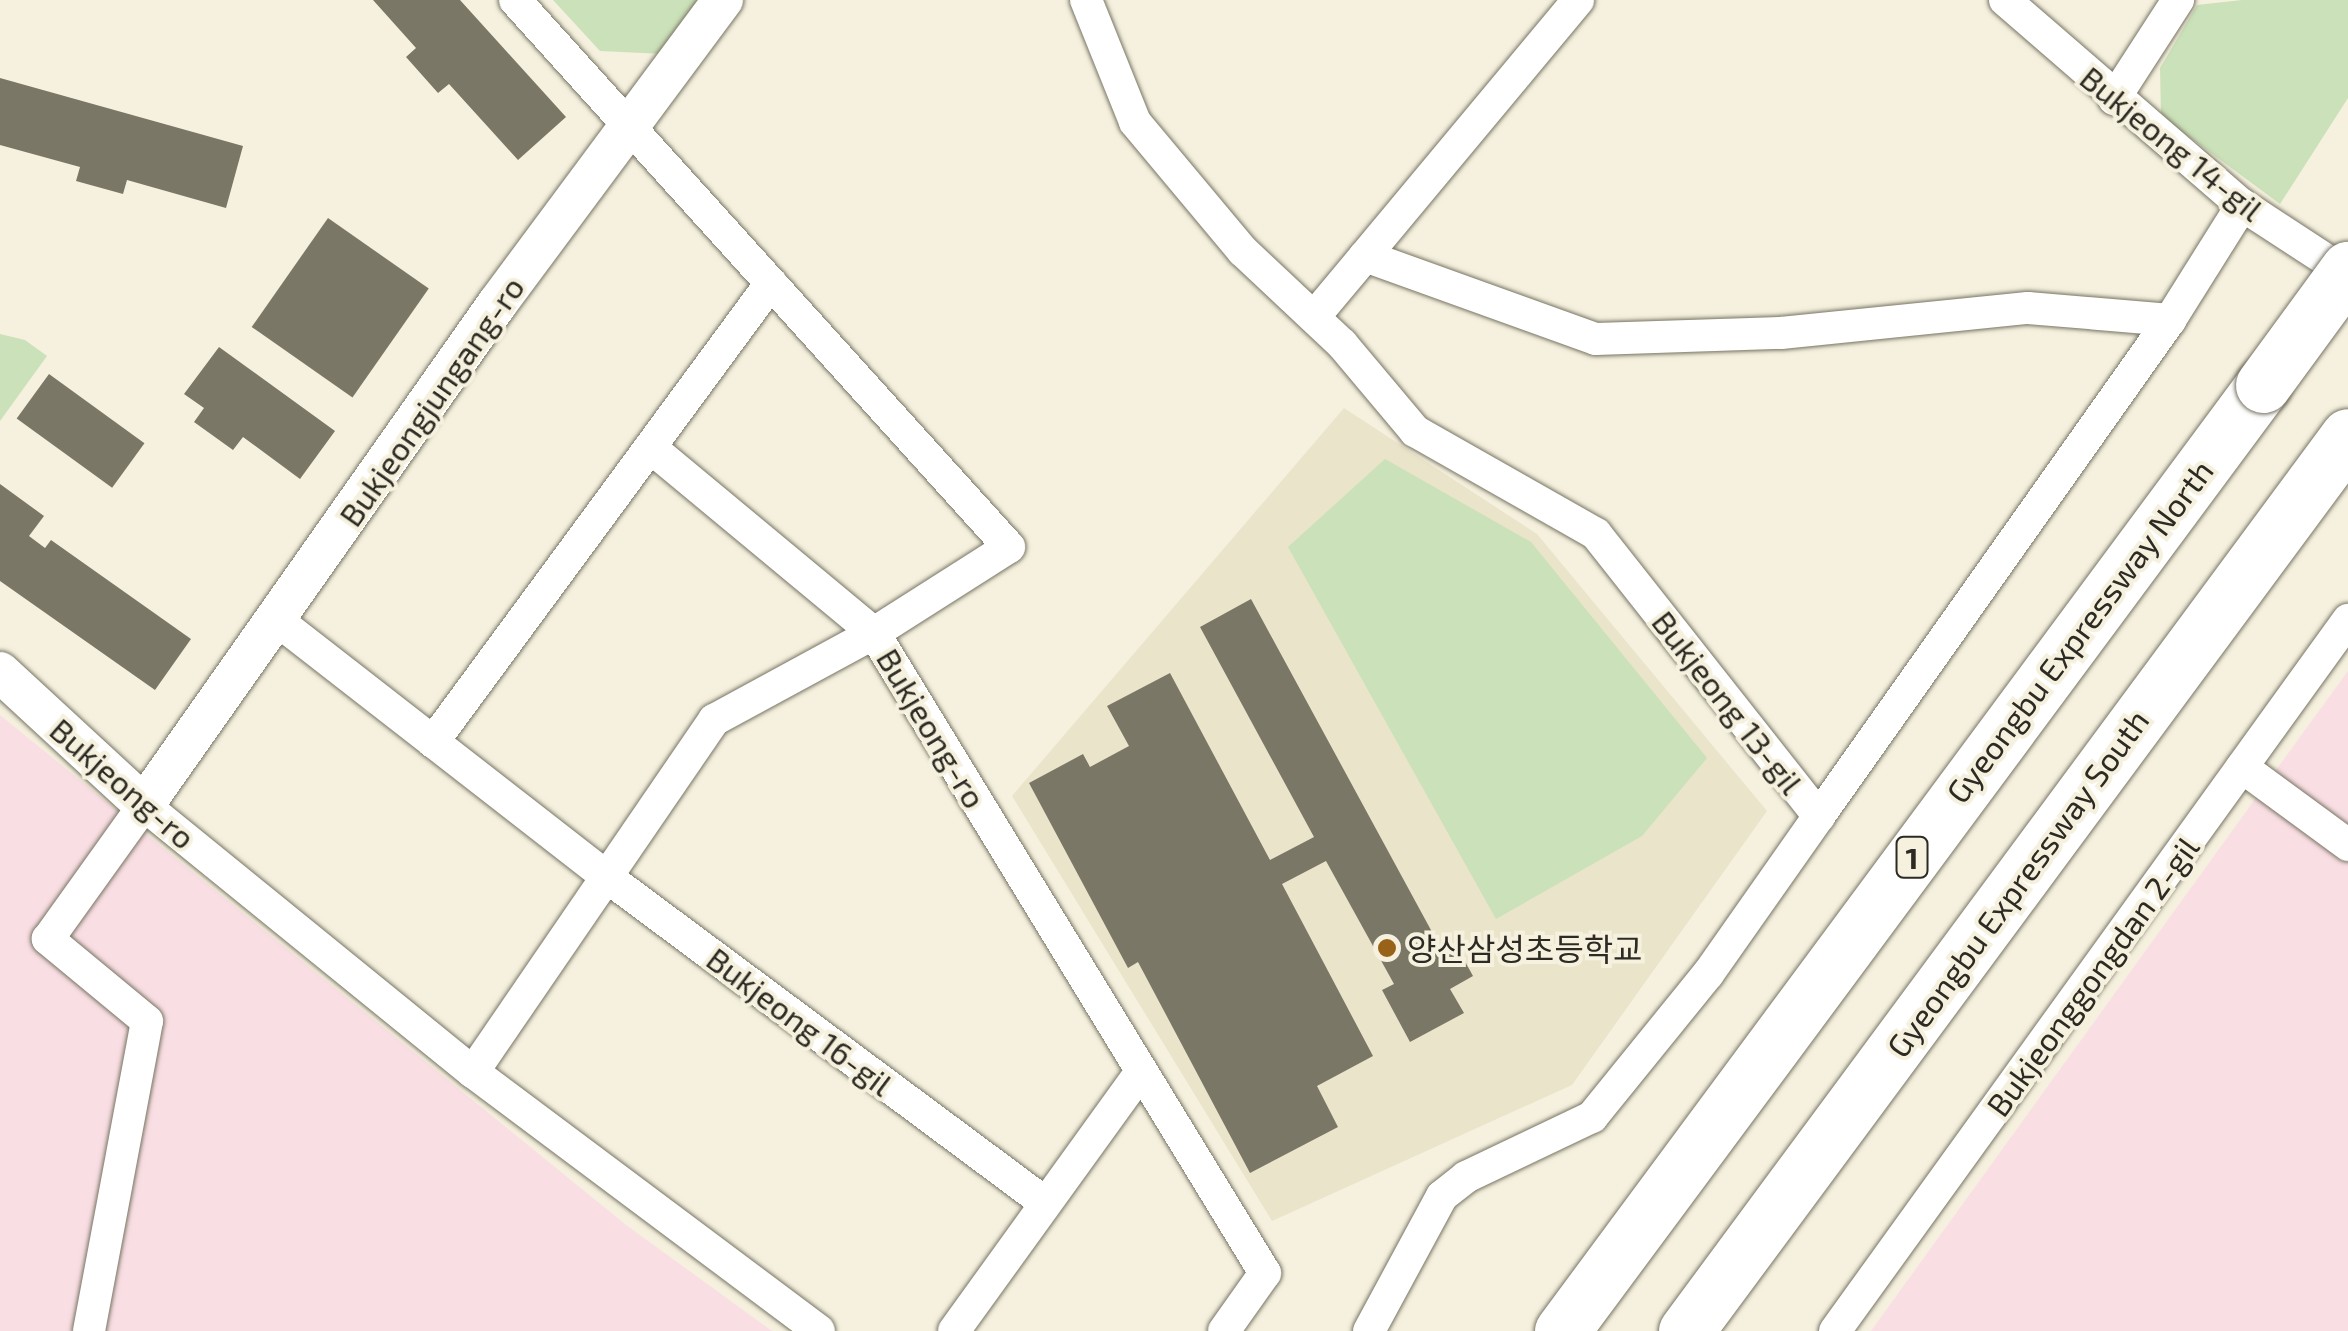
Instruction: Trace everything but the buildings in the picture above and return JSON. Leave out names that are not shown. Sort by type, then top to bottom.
[{"type":"highway","name":"Gyeongbu Expressway North","points":[[1562,1331],[2348,272]]},
{"type":"highway","name":"Gyeongbu Expressway South","points":[[1686,1331],[2348,436]]},
{"type":"street","name":"Bukjeong-ro","points":[[516,0],[1009,547],[874,633],[1265,1274],[1224,1331]]},
{"type":"street","name":"Bukjeongjungang-ro","points":[[144,806],[498,304],[632,128],[723,0]]},
{"type":"street","name":"Bukjeong 13-gil","points":[[1086,0],[1135,122],[1243,251],[1314,317],[1415,431],[1596,534],[1820,816],[2170,320],[2242,204]]},
{"type":"street","points":[[1314,317],[1578,0]]},
{"type":"street","name":"Bukjeong 14-gil","points":[[2004,0],[2242,204],[2348,272]]},
{"type":"street","points":[[2114,98],[2178,0]]},
{"type":"street","points":[[1365,256],[1596,340],[1781,333],[2028,308],[2170,320]]},
{"type":"street","points":[[433,742],[771,284]]},
{"type":"street","points":[[472,1072],[714,720],[874,633],[650,447]]},
{"type":"street","name":"Bukjeonggongdan 2-gil","points":[[1836,1331],[2348,620]]},
{"type":"street","name":"Bukjeong 16-gil","points":[[278,621],[606,877],[1044,1202]]},
{"type":"street","name":"Bukjeong-ro","points":[[0,672],[144,806],[472,1072],[818,1331]]},
{"type":"street","points":[[2242,768],[2348,845]]},
{"type":"street","points":[[89,1331],[147,1021],[48,939],[144,806]]},
{"type":"street","points":[[1369,1331],[1442,1196],[1466,1178],[1592,1117],[1708,974],[1820,816]]},
{"type":"street","points":[[954,1331],[1141,1072]]},
{"type":"shaded area","name":"양산삼성초등학교","points":[[1344,408],[1537,534],[1767,811],[1572,1085],[1272,1221],[1012,796]]},
{"type":"shaded area","points":[[2348,671],[2348,1331],[1871,1331],[2284,759]]},
{"type":"shaded area","points":[[0,715],[626,1225],[772,1331],[0,1331]]},
{"type":"green space","points":[[553,0],[701,0],[664,54],[600,51]]},
{"type":"green space","points":[[2242,0],[2348,0],[2348,98],[2280,204],[2161,116],[2160,68],[2197,5]]},
{"type":"green space","points":[[0,334],[25,340],[47,356],[0,421]]},
{"type":"green space","points":[[1385,459],[1531,542],[1707,758],[1642,836],[1496,919],[1288,547]]},
{"type":"place","name":"양산삼성초등학교","points":[[1387,948]]}]
